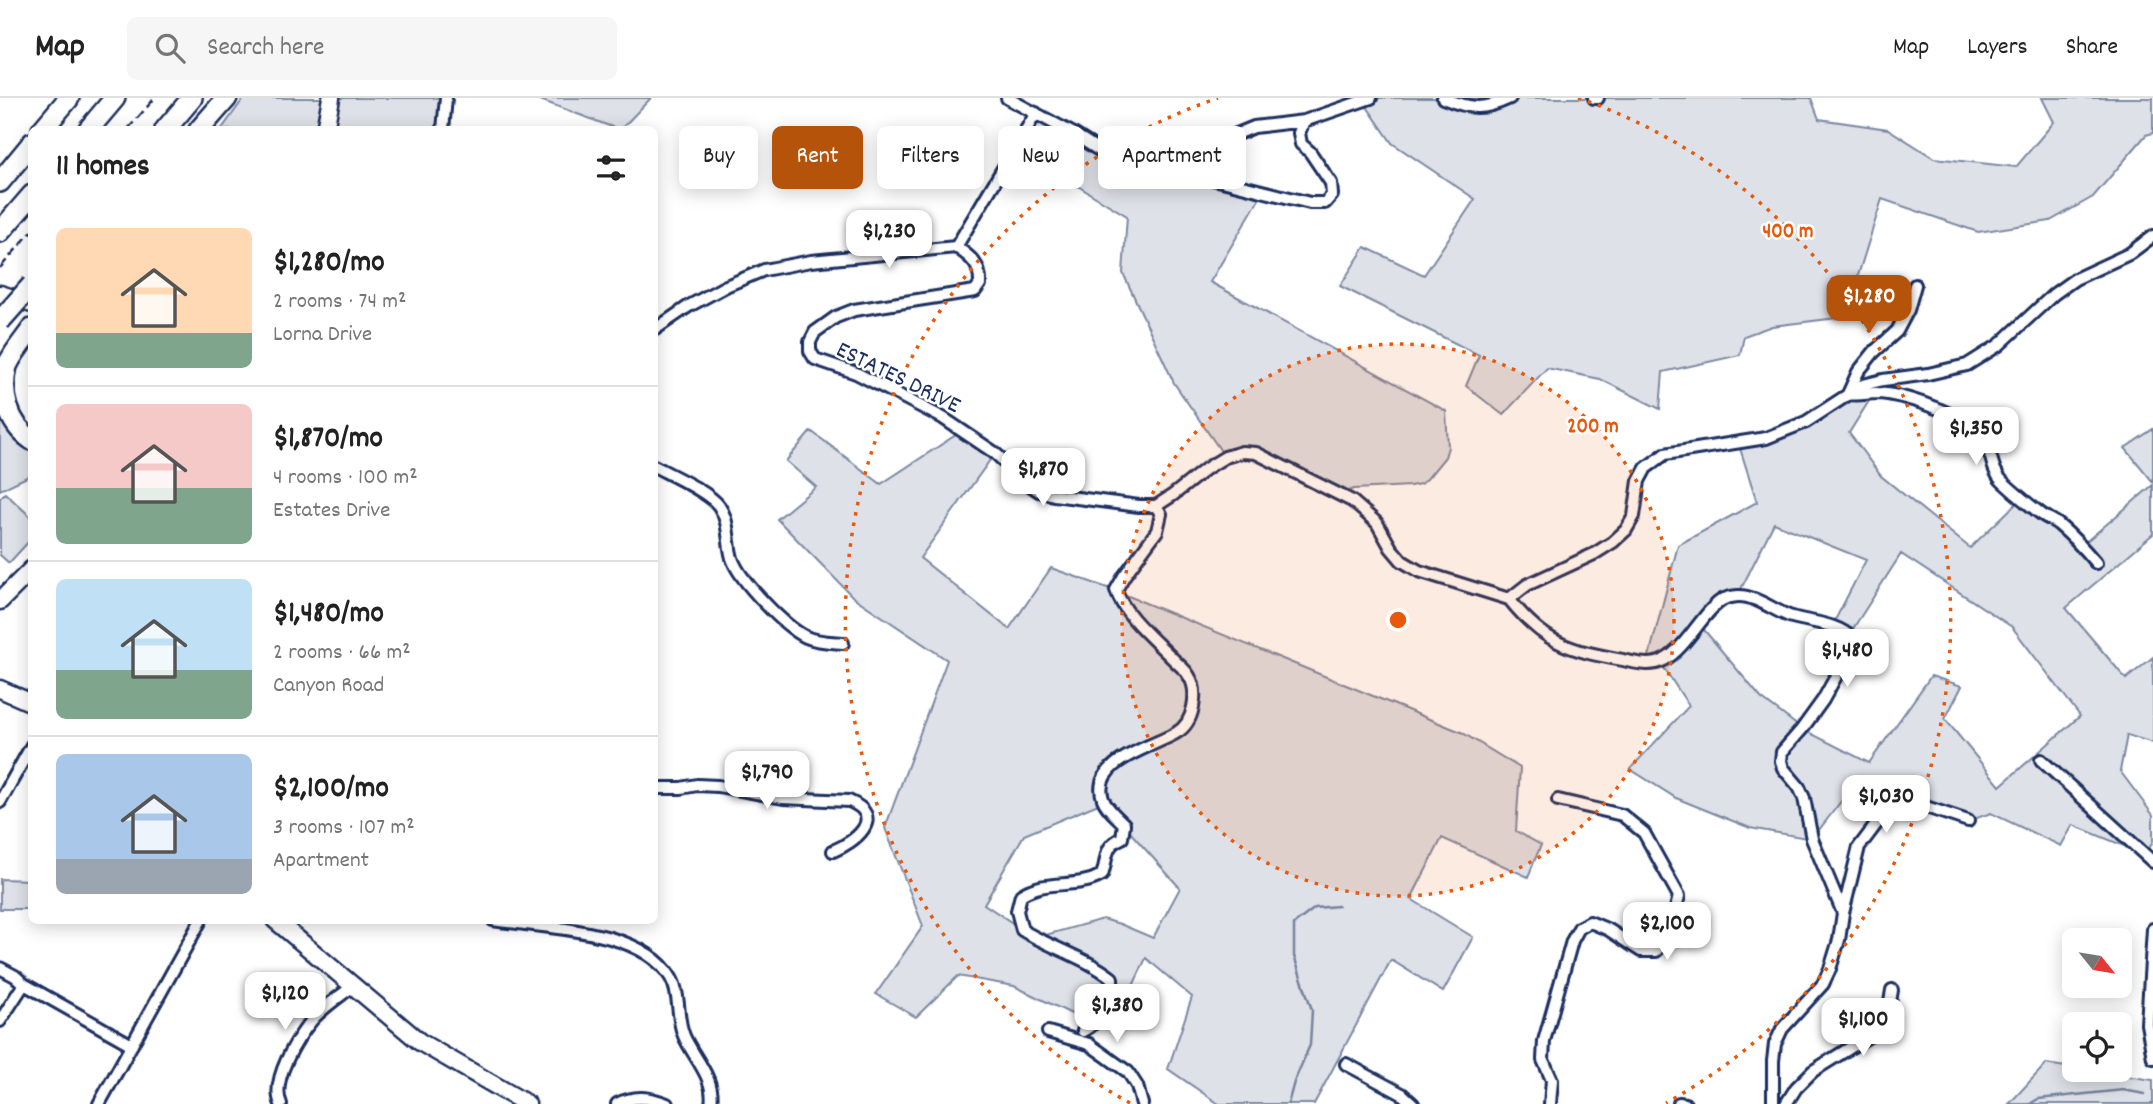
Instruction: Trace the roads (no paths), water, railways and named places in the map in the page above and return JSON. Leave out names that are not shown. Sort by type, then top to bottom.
[{"type":"highway","points":[[45,126],[69,98]]},
{"type":"highway","points":[[92,126],[116,98]]},
{"type":"highway","points":[[168,126],[192,98]]},
{"type":"highway","points":[[203,126],[227,98]]},
{"type":"highway","points":[[211,126],[227,98]]},
{"type":"highway","points":[[0,183],[28,148]]},
{"type":"highway","points":[[0,232],[28,200]]},
{"type":"highway","points":[[0,321],[28,290]]},
{"type":"highway","points":[[0,362],[28,333]]},
{"type":"highway","points":[[28,335],[6,369],[3,397],[7,410],[22,433],[28,437]]},
{"type":"street","points":[[326,126],[331,98]]},
{"type":"street","points":[[443,126],[446,98]]},
{"type":"street","points":[[1007,98],[1098,150]]},
{"type":"street","points":[[1246,130],[1304,121],[1371,98]]},
{"type":"street","points":[[1443,98],[1467,108],[1493,106],[1510,98]]},
{"type":"street","points":[[658,327],[726,286],[764,270],[811,261],[956,247],[1036,113]]},
{"type":"street","points":[[1246,188],[1310,203],[1325,203],[1332,195],[1331,183],[1310,152],[1301,144],[1299,132],[1304,121]]},
{"type":"street","points":[[1509,599],[1527,585],[1594,554],[1626,530],[1634,516],[1639,481],[1654,460],[1672,453],[1766,438],[1805,422],[1863,385],[1968,365],[1999,345],[2075,279],[2129,254],[2153,236]]},
{"type":"street","name":"ESTATES DRIVE","points":[[956,247],[969,256],[979,268],[980,284],[975,290],[854,310],[836,317],[815,332],[810,342],[810,351],[815,359],[856,373],[943,418],[995,453],[1039,491],[1139,506],[1156,506]]},
{"type":"street","points":[[1848,394],[1858,372],[1896,331],[1908,310],[1915,285]]},
{"type":"street","points":[[0,294],[28,303]]},
{"type":"street","points":[[1848,394],[1894,395],[1948,413],[1974,429],[1982,435],[2000,480],[2042,515],[2059,524],[2096,563]]},
{"type":"street","points":[[1083,1031],[1094,1025],[1102,1015],[1112,991],[1112,978],[1093,964],[1022,930],[1017,911],[1021,895],[1031,888],[1046,884],[1092,881],[1102,875],[1106,856],[1113,842],[1122,838],[1124,824],[1103,801],[1101,786],[1110,769],[1133,752],[1177,733],[1187,724],[1193,710],[1195,694],[1189,676],[1120,602],[1116,590],[1157,531],[1161,514],[1156,506],[1207,468],[1225,457],[1242,452],[1256,453],[1352,501],[1377,523],[1402,561],[1419,571],[1509,599],[1539,631],[1569,648],[1647,664],[1666,660],[1722,600],[1738,595],[1789,616],[1832,626],[1849,635],[1853,639],[1852,649],[1823,700],[1782,752],[1781,761],[1804,798],[1812,839],[1843,913]]},
{"type":"street","points":[[658,468],[718,505],[728,527],[732,559],[746,582],[779,617],[804,636],[843,643]]},
{"type":"street","points":[[0,601],[28,573]]},
{"type":"street","points":[[0,689],[28,701]]},
{"type":"street","points":[[0,802],[28,752]]},
{"type":"street","points":[[2041,760],[2153,862]]},
{"type":"street","points":[[658,788],[718,786],[783,798],[849,801],[864,811],[866,823],[861,834],[852,842],[833,851]]},
{"type":"street","points":[[1550,1104],[1552,1080],[1542,1060],[1544,1041],[1572,941],[1579,928],[1590,922],[1609,930],[1641,951],[1656,951],[1669,937],[1679,896],[1644,833],[1622,815],[1558,800]]},
{"type":"street","points":[[1773,1104],[1775,1044],[1782,1029],[1823,984],[1830,969],[1859,847],[1884,814],[1897,802],[1908,801],[1968,821]]},
{"type":"street","points":[[99,1104],[199,924]]},
{"type":"street","points":[[280,924],[420,1042],[527,1104]]},
{"type":"street","points":[[526,924],[591,933],[639,949],[658,961],[673,980],[683,1035],[700,1063],[713,1095],[711,1104]]},
{"type":"street","points":[[2153,929],[2147,1024],[2153,1058]]},
{"type":"street","points":[[0,968],[23,984],[132,1045]]},
{"type":"street","points":[[0,1021],[23,984]]},
{"type":"street","points":[[281,1104],[277,1085],[296,1044],[313,1019],[354,985]]},
{"type":"street","points":[[1786,1104],[1796,1088],[1813,1071],[1877,1031],[1889,1009],[1892,990]]},
{"type":"street","points":[[1048,1032],[1089,1044],[1128,1072],[1137,1086],[1142,1104]]},
{"type":"street","points":[[1346,1063],[1402,1094],[1413,1104]]},
{"type":"street","points":[[617,1104],[637,1097],[653,1098],[667,1104]]},
{"type":"waterway","points":[[1288,1104],[1310,1045],[1312,1010],[1294,956],[1294,924],[1315,908],[1338,906]]},
{"type":"waterway","points":[[2030,1104],[2038,1099],[2123,1090],[2145,1094]]},
{"type":"railway","points":[[130,126],[155,98]]},
{"type":"railway","points":[[0,268],[28,236]]}]
